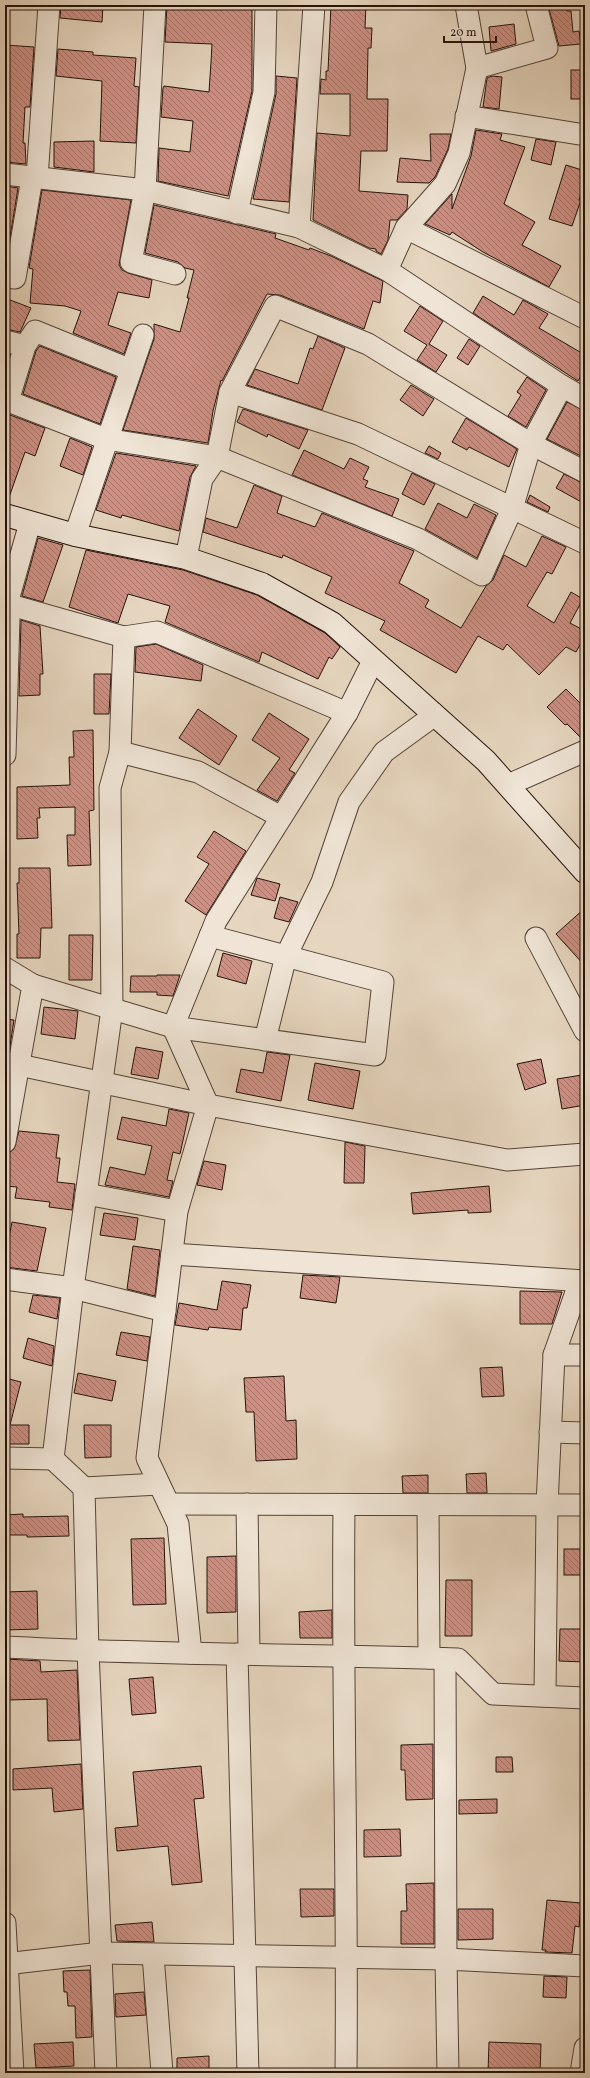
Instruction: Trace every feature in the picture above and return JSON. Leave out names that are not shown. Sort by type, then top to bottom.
[{"type":"main road","points":[[5,515],[75,535],[186,558],[262,584],[332,624],[486,761],[585,872]]},
{"type":"street","points":[[5,277],[15,278],[34,178],[49,5]]},
{"type":"street","points":[[156,5],[145,190],[131,262],[175,274]]},
{"type":"street","points":[[236,213],[264,92],[266,5]]},
{"type":"street","points":[[299,226],[314,5]]},
{"type":"street","points":[[387,270],[406,228],[445,184],[458,153],[477,68],[466,5]]},
{"type":"street","points":[[477,68],[547,48],[536,5]]},
{"type":"street","points":[[466,116],[579,134]]},
{"type":"street","points":[[5,174],[145,190],[236,213],[299,226],[387,270],[562,386],[585,399]]},
{"type":"street","points":[[406,228],[585,318]]},
{"type":"street","points":[[186,558],[202,479],[217,457],[230,392],[275,306],[368,344],[530,444],[585,472]]},
{"type":"street","points":[[131,370],[35,331],[25,346],[6,403],[106,439],[217,457],[418,539],[482,575],[512,509],[530,444],[562,386]]},
{"type":"street","points":[[75,535],[106,439],[143,335]]},
{"type":"street","points":[[5,341],[25,346]]},
{"type":"street","points":[[230,392],[358,434],[585,543]]},
{"type":"street","points":[[5,755],[9,618],[7,604],[30,523]]},
{"type":"street","points":[[7,604],[124,637],[157,632],[347,713]]},
{"type":"street","points":[[52,1459],[73,1288],[112,1009],[110,788],[120,752],[124,637]]},
{"type":"street","points":[[191,1653],[178,1524],[147,1458],[177,1211],[208,1105],[173,1027],[216,921],[347,713],[373,661]]},
{"type":"street","points":[[265,1040],[286,956],[322,882],[348,802],[384,752],[432,717],[433,713]]},
{"type":"street","points":[[508,786],[585,751]]},
{"type":"street","points":[[120,752],[198,772],[281,817]]},
{"type":"street","points":[[5,968],[33,985],[173,1027],[375,1054],[383,982],[210,936]]},
{"type":"street","points":[[536,938],[585,1031]]},
{"type":"street","points":[[5,1142],[12,1065],[33,985]]},
{"type":"street","points":[[12,1065],[102,1082],[208,1105],[507,1160],[585,1154]]},
{"type":"street","points":[[86,1194],[177,1211]]},
{"type":"street","points":[[172,1254],[583,1281],[554,1355],[547,1505],[546,1696]]},
{"type":"street","points":[[5,1279],[73,1288],[165,1311]]},
{"type":"street","points":[[554,1355],[585,1356]]},
{"type":"street","points":[[550,1432],[585,1433]]},
{"type":"street","points":[[5,1458],[52,1459],[84,1488],[159,1484]]},
{"type":"street","points":[[84,1488],[88,1651],[106,2073]]},
{"type":"street","points":[[169,1504],[585,1505]]},
{"type":"street","points":[[247,1504],[243,1654],[245,1956],[248,2073]]},
{"type":"street","points":[[344,1504],[342,1655],[347,1958],[346,2073]]},
{"type":"street","points":[[428,1504],[437,1658],[448,2073]]},
{"type":"street","points":[[5,1646],[88,1651],[342,1655],[458,1659],[493,1694],[585,1698]]},
{"type":"street","points":[[5,1923],[5,1964],[10,2071]]},
{"type":"street","points":[[5,1964],[101,1954],[446,1959],[585,1966]]},
{"type":"street","points":[[153,1955],[162,2073]]},
{"type":"street","points":[[581,2073],[585,2048]]},
{"type":"building","points":[[61,5],[103,5],[102,22],[60,18]]},
{"type":"building","points":[[167,5],[252,7],[252,91],[228,196],[158,181],[159,148],[190,152],[193,121],[161,117],[163,88],[164,86],[209,92],[212,44],[165,42]]},
{"type":"building","points":[[331,5],[366,5],[365,28],[372,28],[371,48],[368,48],[367,99],[388,99],[387,151],[361,151],[359,191],[408,195],[407,209],[397,220],[390,220],[388,240],[381,254],[376,251],[376,249],[369,248],[313,220],[317,133],[350,136],[350,94],[320,94],[321,79],[326,80],[326,71],[328,71]]},
{"type":"building","points":[[548,5],[567,5],[567,11],[571,11],[573,32],[579,31],[581,44],[559,46]]},
{"type":"building","points":[[514,24],[516,44],[491,51],[489,27]]},
{"type":"building","points":[[5,45],[34,47],[30,107],[25,107],[23,143],[25,143],[26,164],[5,162]]},
{"type":"building","points":[[58,49],[93,52],[93,55],[136,58],[134,86],[139,87],[136,143],[100,141],[102,81],[56,76]]},
{"type":"building","points":[[571,70],[585,70],[585,99],[571,99]]},
{"type":"building","points":[[276,76],[297,78],[289,202],[253,199],[276,94]]},
{"type":"building","points":[[492,76],[502,77],[499,109],[483,107],[487,78]]},
{"type":"building","points":[[476,130],[502,134],[500,140],[525,147],[504,204],[535,222],[522,245],[561,266],[549,287],[483,252],[452,232],[450,235],[425,224],[452,194],[452,209],[471,156]]},
{"type":"building","points":[[430,134],[451,134],[448,149],[435,177],[429,183],[397,182],[400,158],[431,161]]},
{"type":"building","points":[[536,139],[556,142],[551,165],[531,160]]},
{"type":"building","points":[[94,141],[94,172],[54,167],[54,142]]},
{"type":"building","points":[[566,165],[585,171],[585,181],[579,200],[581,200],[572,226],[549,219]]},
{"type":"building","points":[[5,186],[18,188],[6,262],[5,262]]},
{"type":"building","points":[[42,190],[131,200],[119,265],[122,270],[128,273],[152,280],[149,298],[118,292],[108,325],[131,333],[124,354],[73,333],[81,311],[65,306],[30,303],[33,269],[29,268]]},
{"type":"building","points":[[154,205],[276,234],[275,238],[331,256],[383,281],[380,303],[373,301],[364,329],[280,295],[267,294],[222,381],[221,380],[213,411],[208,443],[123,430],[154,339],[154,324],[180,332],[189,298],[187,298],[194,270],[185,268],[178,262],[145,253]]},
{"type":"building","points":[[483,296],[514,315],[523,300],[548,314],[539,328],[585,355],[585,369],[578,381],[473,313]]},
{"type":"building","points":[[5,298],[31,308],[20,332],[5,329]]},
{"type":"building","points":[[420,306],[443,321],[429,344],[447,355],[436,372],[417,360],[427,345],[404,331]]},
{"type":"building","points":[[318,336],[345,348],[322,410],[247,385],[255,369],[298,384],[310,348],[313,349]]},
{"type":"building","points":[[469,339],[480,346],[468,365],[457,358]]},
{"type":"building","points":[[40,346],[116,377],[100,424],[23,394],[36,351]]},
{"type":"building","points":[[527,377],[546,390],[526,427],[508,416],[521,395],[517,392]]},
{"type":"building","points":[[411,385],[434,399],[423,416],[400,400]]},
{"type":"building","points":[[567,402],[585,411],[585,458],[547,439]]},
{"type":"building","points":[[243,409],[308,430],[299,449],[268,434],[267,437],[237,422]]},
{"type":"building","points":[[10,415],[45,428],[35,456],[25,452],[7,503],[5,503],[5,416]]},
{"type":"building","points":[[466,418],[517,449],[509,467],[469,447],[467,450],[452,442]]},
{"type":"building","points":[[70,438],[92,447],[83,475],[60,466]]},
{"type":"building","points":[[429,446],[441,453],[438,459],[425,453]]},
{"type":"building","points":[[304,450],[344,469],[350,458],[369,467],[363,479],[368,481],[365,487],[399,499],[392,516],[292,475]]},
{"type":"building","points":[[116,453],[196,466],[190,477],[179,531],[122,515],[121,518],[96,510]]},
{"type":"building","points":[[412,473],[435,484],[424,505],[402,494]]},
{"type":"building","points":[[564,474],[585,484],[585,504],[556,488]]},
{"type":"building","points":[[254,485],[282,496],[277,513],[315,527],[322,513],[414,551],[399,583],[429,600],[425,607],[461,628],[486,586],[493,580],[504,555],[526,567],[542,536],[566,547],[552,574],[547,572],[527,606],[554,623],[571,592],[583,599],[570,623],[585,631],[585,636],[576,652],[566,647],[539,675],[507,644],[503,650],[478,636],[456,673],[380,630],[385,621],[325,593],[332,577],[283,555],[282,558],[203,532],[206,518],[237,528]]},
{"type":"building","points":[[530,495],[550,507],[548,512],[527,502]]},
{"type":"building","points":[[438,503],[467,518],[474,504],[496,515],[477,558],[425,529]]},
{"type":"building","points":[[38,538],[63,545],[43,602],[22,596]]},
{"type":"building","points":[[86,550],[183,570],[257,595],[325,633],[340,647],[332,659],[329,657],[318,679],[262,652],[259,662],[165,622],[170,606],[128,594],[118,623],[69,607]]},
{"type":"building","points":[[21,620],[40,626],[43,674],[40,674],[40,695],[19,696]]},
{"type":"building","points":[[156,644],[203,665],[201,681],[135,672],[136,647]]},
{"type":"building","points":[[94,674],[111,674],[109,714],[94,714]]},
{"type":"building","points":[[566,689],[585,708],[585,739],[583,740],[547,707]]},
{"type":"building","points":[[198,709],[237,736],[219,765],[179,738]]},
{"type":"building","points":[[269,713],[309,739],[289,770],[295,773],[277,801],[257,790],[280,758],[252,740]]},
{"type":"building","points":[[93,730],[94,810],[89,811],[91,865],[68,866],[67,835],[75,835],[75,807],[39,808],[40,818],[37,818],[38,838],[17,839],[17,787],[70,785],[69,757],[74,757],[73,731]]},
{"type":"building","points":[[214,831],[246,851],[206,915],[185,901],[209,864],[197,857]]},
{"type":"building","points":[[19,868],[50,868],[52,928],[41,928],[40,958],[17,958],[17,934],[19,934],[17,883],[19,883]]},
{"type":"building","points":[[257,878],[280,884],[275,901],[251,895]]},
{"type":"building","points":[[280,897],[298,902],[289,922],[274,918]]},
{"type":"building","points":[[585,908],[585,966],[556,934]]},
{"type":"building","points":[[69,935],[93,935],[92,980],[69,980]]},
{"type":"building","points":[[223,953],[252,961],[246,984],[217,976]]},
{"type":"building","points":[[180,975],[173,996],[157,995],[157,992],[130,992],[131,976]]},
{"type":"building","points":[[44,1007],[78,1011],[75,1039],[41,1034]]},
{"type":"building","points":[[5,1019],[14,1020],[9,1052],[5,1052]]},
{"type":"building","points":[[136,1047],[163,1052],[158,1079],[131,1074]]},
{"type":"building","points":[[267,1052],[290,1055],[281,1101],[236,1092],[241,1069],[263,1073]]},
{"type":"building","points":[[541,1059],[546,1083],[525,1090],[517,1064]]},
{"type":"building","points":[[315,1063],[360,1071],[353,1109],[308,1100]]},
{"type":"building","points":[[582,1075],[585,1105],[562,1109],[557,1079]]},
{"type":"building","points":[[169,1109],[189,1113],[180,1154],[173,1152],[167,1180],[173,1181],[169,1197],[105,1185],[110,1167],[145,1175],[152,1146],[117,1139],[122,1117],[166,1126]]},
{"type":"building","points":[[19,1131],[59,1135],[56,1158],[60,1158],[57,1182],[75,1184],[72,1210],[49,1207],[50,1202],[15,1198],[17,1187],[5,1186],[5,1154],[14,1149]]},
{"type":"building","points":[[345,1142],[365,1146],[364,1183],[344,1183]]},
{"type":"building","points":[[204,1161],[226,1165],[222,1190],[197,1185]]},
{"type":"building","points":[[489,1186],[491,1212],[468,1213],[468,1210],[413,1214],[411,1193]]},
{"type":"building","points":[[104,1213],[138,1218],[135,1240],[100,1235]]},
{"type":"building","points":[[12,1222],[46,1228],[37,1271],[5,1267],[5,1257]]},
{"type":"building","points":[[133,1246],[160,1250],[155,1296],[127,1289]]},
{"type":"building","points":[[303,1275],[340,1277],[336,1303],[300,1298]]},
{"type":"building","points":[[222,1281],[251,1285],[247,1308],[243,1308],[241,1330],[209,1327],[208,1330],[175,1325],[179,1303],[217,1310]]},
{"type":"building","points":[[520,1291],[562,1292],[552,1324],[520,1324]]},
{"type":"building","points":[[33,1295],[60,1298],[57,1319],[29,1312]]},
{"type":"building","points":[[121,1332],[150,1337],[147,1361],[116,1355]]},
{"type":"building","points":[[28,1338],[54,1346],[52,1366],[23,1358]]},
{"type":"building","points":[[502,1367],[504,1396],[482,1397],[480,1368]]},
{"type":"building","points":[[78,1373],[116,1381],[112,1401],[74,1393]]},
{"type":"building","points":[[284,1376],[286,1421],[296,1420],[297,1459],[256,1461],[254,1412],[246,1412],[244,1378]]},
{"type":"building","points":[[5,1378],[21,1382],[10,1425],[29,1425],[29,1444],[5,1444]]},
{"type":"building","points":[[84,1425],[111,1425],[111,1457],[85,1458]]},
{"type":"building","points":[[486,1473],[487,1493],[467,1493],[466,1474]]},
{"type":"building","points":[[428,1475],[428,1493],[403,1493],[402,1476]]},
{"type":"building","points":[[23,1514],[23,1517],[68,1516],[69,1536],[27,1537],[27,1535],[5,1535],[5,1515]]},
{"type":"building","points":[[164,1538],[166,1604],[133,1605],[131,1539]]},
{"type":"building","points":[[564,1549],[585,1549],[585,1575],[564,1575]]},
{"type":"building","points":[[236,1556],[236,1612],[207,1613],[207,1557]]},
{"type":"building","points":[[446,1580],[472,1580],[472,1636],[445,1636]]},
{"type":"building","points":[[37,1591],[38,1629],[5,1630],[5,1592]]},
{"type":"building","points":[[332,1610],[332,1638],[300,1638],[299,1612]]},
{"type":"building","points":[[560,1629],[585,1629],[585,1662],[559,1661]]},
{"type":"building","points":[[6,1659],[40,1661],[41,1672],[77,1670],[80,1740],[48,1741],[47,1699],[8,1700]]},
{"type":"building","points":[[153,1677],[156,1713],[132,1715],[129,1679]]},
{"type":"building","points":[[433,1744],[433,1799],[406,1800],[405,1770],[401,1770],[401,1745]]},
{"type":"building","points":[[496,1757],[512,1757],[513,1772],[496,1772]]},
{"type":"building","points":[[81,1764],[83,1809],[54,1812],[52,1788],[13,1790],[13,1769]]},
{"type":"building","points":[[201,1766],[204,1798],[194,1799],[202,1882],[172,1885],[168,1846],[117,1851],[115,1828],[138,1826],[133,1772]]},
{"type":"building","points":[[497,1799],[497,1813],[459,1814],[459,1800]]},
{"type":"building","points":[[400,1829],[401,1856],[364,1857],[364,1830]]},
{"type":"building","points":[[434,1883],[434,1944],[401,1944],[401,1911],[407,1911],[406,1884]]},
{"type":"building","points":[[300,1889],[334,1889],[334,1916],[301,1917]]},
{"type":"building","points":[[547,1900],[581,1903],[579,1927],[575,1926],[572,1953],[545,1952],[546,1950],[542,1950]]},
{"type":"building","points":[[458,1909],[493,1909],[493,1939],[458,1940]]},
{"type":"building","points":[[152,1922],[154,1942],[117,1941],[115,1925]]},
{"type":"building","points":[[90,1970],[92,2037],[76,2038],[75,2006],[68,2006],[67,1992],[64,1992],[63,1971]]},
{"type":"building","points":[[544,1976],[567,1977],[566,1998],[543,1997]]},
{"type":"building","points":[[144,1992],[146,2015],[116,2017],[115,1994]]},
{"type":"building","points":[[73,2042],[74,2066],[36,2068],[34,2044]]},
{"type":"building","points":[[489,2042],[541,2044],[540,2073],[488,2073]]},
{"type":"building","points":[[209,2056],[209,2073],[177,2073],[177,2058]]}]
